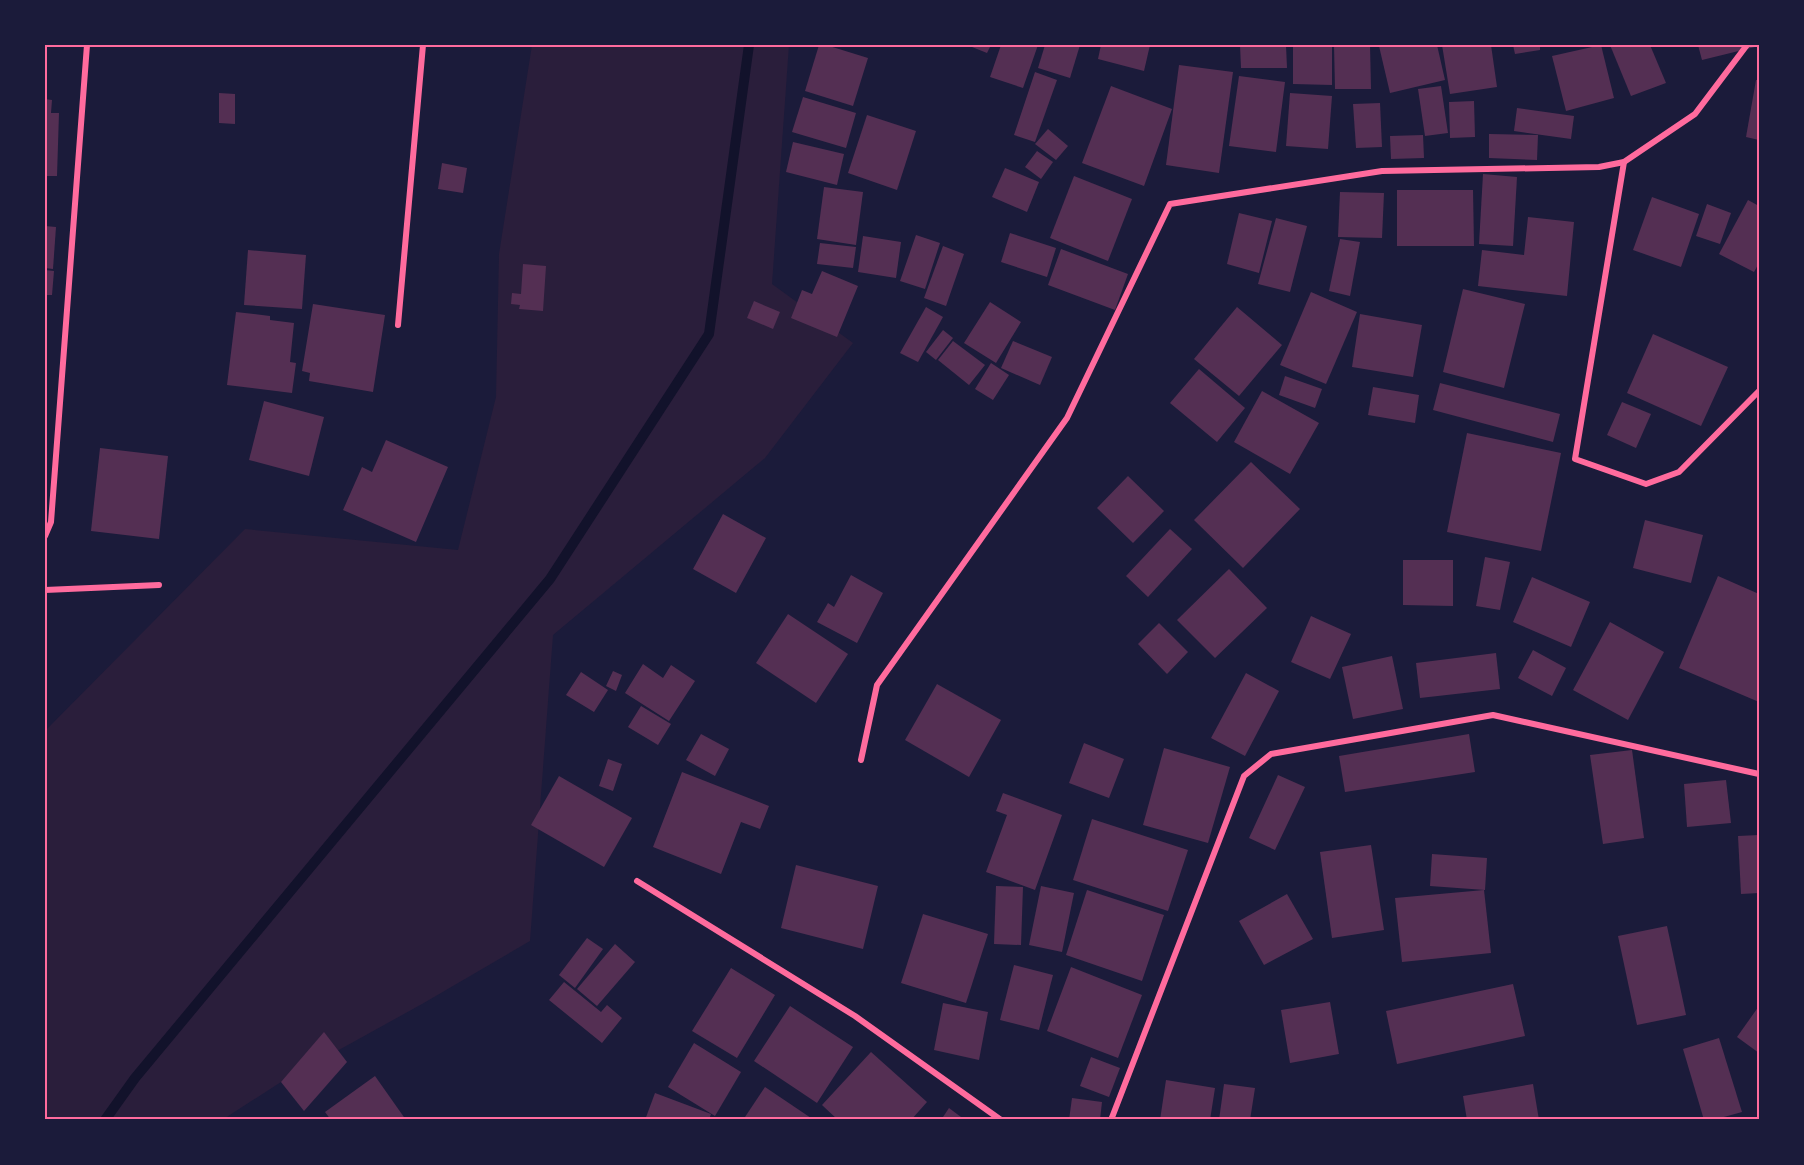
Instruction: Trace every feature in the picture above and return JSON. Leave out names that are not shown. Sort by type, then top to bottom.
[{"type":"street","points":[[45,536],[51,522],[87,45]]},
{"type":"street","points":[[398,325],[423,45]]},
{"type":"street","points":[[861,760],[877,685],[1066,418],[1170,204],[1382,171],[1599,167],[1624,162],[1695,114],[1747,45]]},
{"type":"street","points":[[1624,162],[1575,459],[1646,484],[1657,480],[1678,472],[1759,391]]},
{"type":"street","points":[[45,590],[159,585]]},
{"type":"street","points":[[1111,1120],[1245,776],[1271,754],[1493,715],[1759,774]]},
{"type":"street","points":[[637,881],[855,1016],[1001,1120]]},
{"type":"shaded area","points":[[532,45],[789,45],[772,284],[853,343],[765,458],[553,635],[530,941],[281,1082],[222,1120],[45,1120],[45,731],[245,529],[458,550],[496,397],[499,254]]},
{"type":"building","points":[[819,45],[868,58],[853,106],[805,91]]},
{"type":"building","points":[[967,45],[991,45],[987,53]]},
{"type":"building","points":[[1001,45],[1038,45],[1023,88],[990,77]]},
{"type":"building","points":[[1045,45],[1080,45],[1070,78],[1038,68]]},
{"type":"building","points":[[1101,45],[1150,45],[1144,71],[1098,59]]},
{"type":"building","points":[[1240,45],[1286,45],[1287,68],[1241,68]]},
{"type":"building","points":[[1293,45],[1332,45],[1332,85],[1293,84]]},
{"type":"building","points":[[1334,45],[1370,45],[1371,89],[1335,89]]},
{"type":"building","points":[[1437,45],[1445,80],[1390,93],[1379,46]]},
{"type":"building","points":[[1442,45],[1491,45],[1497,87],[1450,94]]},
{"type":"building","points":[[1513,45],[1540,45],[1540,50],[1515,54]]},
{"type":"building","points":[[1601,45],[1614,98],[1566,111],[1552,56]]},
{"type":"building","points":[[1610,45],[1650,45],[1666,83],[1631,96]]},
{"type":"building","points":[[1698,45],[1759,45],[1759,46],[1702,60]]},
{"type":"building","points":[[1179,65],[1233,72],[1219,173],[1166,165]]},
{"type":"building","points":[[1035,72],[1057,80],[1035,142],[1014,135]]},
{"type":"building","points":[[1239,76],[1285,82],[1276,152],[1229,146]]},
{"type":"building","points":[[1756,80],[1759,80],[1759,140],[1746,137]]},
{"type":"building","points":[[1111,86],[1172,109],[1144,186],[1082,163]]},
{"type":"building","points":[[1441,86],[1448,133],[1425,136],[1418,89]]},
{"type":"building","points":[[219,93],[235,94],[235,124],[219,123]]},
{"type":"building","points":[[1290,93],[1332,96],[1328,149],[1286,146]]},
{"type":"building","points":[[803,97],[856,113],[846,148],[792,132]]},
{"type":"building","points":[[45,99],[52,100],[51,113],[59,113],[57,176],[45,176]]},
{"type":"building","points":[[1474,101],[1475,137],[1450,138],[1449,102]]},
{"type":"building","points":[[1380,103],[1382,147],[1356,148],[1353,104]]},
{"type":"building","points":[[1517,108],[1574,116],[1571,139],[1514,131]]},
{"type":"building","points":[[867,115],[916,131],[897,190],[848,173]]},
{"type":"building","points":[[1048,129],[1068,146],[1056,160],[1035,144]]},
{"type":"building","points":[[1489,134],[1538,135],[1537,160],[1489,158]]},
{"type":"building","points":[[1423,135],[1424,158],[1391,159],[1390,136]]},
{"type":"building","points":[[793,142],[844,154],[837,185],[786,172]]},
{"type":"building","points":[[1037,151],[1053,162],[1041,179],[1025,167]]},
{"type":"building","points":[[442,163],[467,168],[463,193],[438,189]]},
{"type":"building","points":[[1005,168],[1039,182],[1027,212],[992,197]]},
{"type":"building","points":[[1483,174],[1517,177],[1513,246],[1479,244]]},
{"type":"building","points":[[1074,176],[1132,199],[1108,261],[1050,238]]},
{"type":"building","points":[[824,187],[863,192],[856,245],[817,239]]},
{"type":"building","points":[[1397,190],[1473,190],[1474,246],[1397,246]]},
{"type":"building","points":[[1340,192],[1384,193],[1382,238],[1338,237]]},
{"type":"building","points":[[1652,197],[1699,214],[1681,267],[1633,250]]},
{"type":"building","points":[[1748,200],[1759,206],[1759,263],[1754,272],[1719,254]]},
{"type":"building","points":[[1707,204],[1731,213],[1720,244],[1696,236]]},
{"type":"building","points":[[1239,213],[1272,221],[1259,273],[1227,264]]},
{"type":"building","points":[[1528,217],[1574,222],[1567,296],[1478,286],[1482,250],[1524,255]]},
{"type":"building","points":[[1276,218],[1307,226],[1290,292],[1258,284]]},
{"type":"building","points":[[45,226],[56,227],[53,269],[45,268]]},
{"type":"building","points":[[1010,233],[1056,248],[1047,277],[1001,262]]},
{"type":"building","points":[[916,235],[940,243],[925,289],[900,281]]},
{"type":"building","points":[[863,236],[901,242],[896,278],[858,272]]},
{"type":"building","points":[[1340,239],[1360,242],[1350,296],[1329,291]]},
{"type":"building","points":[[820,243],[856,247],[853,268],[817,264]]},
{"type":"building","points":[[943,246],[964,254],[946,306],[924,298]]},
{"type":"building","points":[[1061,249],[1128,274],[1115,310],[1048,285]]},
{"type":"building","points":[[248,250],[306,255],[302,309],[244,305]]},
{"type":"building","points":[[523,264],[546,266],[543,311],[519,309],[520,305],[511,304],[512,293],[521,294]]},
{"type":"building","points":[[45,270],[54,271],[52,295],[45,295]]},
{"type":"building","points":[[822,271],[858,286],[837,337],[791,318],[802,290],[812,294]]},
{"type":"building","points":[[1463,289],[1525,304],[1504,388],[1443,372]]},
{"type":"building","points":[[1311,292],[1357,312],[1326,384],[1280,365]]},
{"type":"building","points":[[754,301],[780,312],[773,329],[747,318]]},
{"type":"building","points":[[990,302],[1021,322],[996,363],[964,343]]},
{"type":"building","points":[[313,304],[385,315],[373,392],[309,381],[310,373],[302,371]]},
{"type":"building","points":[[926,307],[943,317],[918,362],[900,353]]},
{"type":"building","points":[[1237,307],[1282,345],[1239,396],[1194,359]]},
{"type":"building","points":[[236,312],[270,316],[270,320],[294,323],[290,362],[296,363],[292,393],[227,385]]},
{"type":"building","points":[[1360,314],[1422,325],[1413,377],[1352,367]]},
{"type":"building","points":[[943,330],[953,338],[936,360],[926,352]]},
{"type":"building","points":[[1653,334],[1728,367],[1701,426],[1627,393]]},
{"type":"building","points":[[953,341],[985,365],[969,385],[938,360]]},
{"type":"building","points":[[1013,341],[1052,357],[1040,385],[1001,368]]},
{"type":"building","points":[[991,363],[1009,375],[993,400],[975,389]]},
{"type":"building","points":[[1199,369],[1245,408],[1217,442],[1170,403]]},
{"type":"building","points":[[1285,376],[1322,389],[1315,408],[1279,395]]},
{"type":"building","points":[[1440,383],[1560,414],[1553,442],[1433,410]]},
{"type":"building","points":[[1373,387],[1419,395],[1415,423],[1368,415]]},
{"type":"building","points":[[1262,391],[1319,423],[1290,474],[1234,442]]},
{"type":"building","points":[[264,401],[324,417],[309,476],[249,460]]},
{"type":"building","points":[[1622,402],[1651,414],[1636,448],[1607,435]]},
{"type":"building","points":[[1467,433],[1561,453],[1541,551],[1447,532]]},
{"type":"building","points":[[386,440],[448,467],[416,542],[343,510],[362,467],[372,472]]},
{"type":"building","points":[[100,448],[168,456],[159,539],[91,531]]},
{"type":"building","points":[[1251,462],[1300,509],[1243,568],[1194,520]]},
{"type":"building","points":[[1128,476],[1164,511],[1133,543],[1097,508]]},
{"type":"building","points":[[723,514],[766,538],[736,593],[693,569]]},
{"type":"building","points":[[1645,520],[1703,535],[1691,583],[1633,568]]},
{"type":"building","points":[[1170,529],[1192,549],[1148,597],[1126,576]]},
{"type":"building","points":[[1485,557],[1510,562],[1500,610],[1476,606]]},
{"type":"building","points":[[1403,560],[1453,560],[1453,606],[1403,605]]},
{"type":"building","points":[[1229,569],[1267,608],[1215,658],[1177,620]]},
{"type":"building","points":[[851,575],[883,593],[857,643],[817,622],[828,603],[834,607]]},
{"type":"building","points":[[1718,576],[1759,594],[1759,702],[1679,668]]},
{"type":"building","points":[[1532,577],[1590,602],[1571,647],[1513,622]]},
{"type":"building","points":[[788,614],[848,654],[816,703],[756,663]]},
{"type":"building","points":[[1311,616],[1351,634],[1330,679],[1291,662]]},
{"type":"building","points":[[1610,622],[1664,652],[1628,720],[1573,690]]},
{"type":"building","points":[[1159,623],[1188,652],[1167,674],[1138,644]]},
{"type":"building","points":[[1533,650],[1566,668],[1552,696],[1518,678]]},
{"type":"building","points":[[1496,653],[1500,689],[1420,698],[1416,663]]},
{"type":"building","points":[[1392,656],[1403,709],[1353,719],[1342,667]]},
{"type":"building","points":[[643,664],[663,678],[671,665],[695,681],[669,721],[625,693]]},
{"type":"building","points":[[613,671],[622,675],[616,691],[606,686]]},
{"type":"building","points":[[581,672],[608,690],[594,712],[566,695]]},
{"type":"building","points":[[1246,673],[1279,691],[1245,756],[1211,738]]},
{"type":"building","points":[[937,684],[1001,720],[969,777],[905,740]]},
{"type":"building","points":[[641,706],[671,724],[658,745],[628,727]]},
{"type":"building","points":[[701,734],[729,749],[715,776],[686,760]]},
{"type":"building","points":[[1469,734],[1475,772],[1345,792],[1339,756]]},
{"type":"building","points":[[1084,743],[1124,759],[1109,798],[1069,783]]},
{"type":"building","points":[[1164,748],[1230,767],[1208,843],[1143,825]]},
{"type":"building","points":[[1632,750],[1644,838],[1603,844],[1590,755]]},
{"type":"building","points":[[608,759],[622,764],[613,791],[599,786]]},
{"type":"building","points":[[682,772],[769,806],[760,829],[741,822],[721,874],[653,847]]},
{"type":"building","points":[[1278,775],[1305,787],[1275,850],[1249,838]]},
{"type":"building","points":[[559,776],[632,818],[604,867],[531,825]]},
{"type":"building","points":[[1726,780],[1731,823],[1687,827],[1684,784]]},
{"type":"building","points":[[1003,793],[1062,815],[1035,890],[986,872],[1007,815],[996,811]]},
{"type":"building","points":[[1092,819],[1188,850],[1168,911],[1073,880]]},
{"type":"building","points":[[1759,835],[1759,893],[1741,894],[1738,836]]},
{"type":"building","points":[[1371,845],[1384,930],[1332,938],[1320,852]]},
{"type":"building","points":[[1432,854],[1487,858],[1485,890],[1430,886]]},
{"type":"building","points":[[796,865],[878,886],[863,949],[781,928]]},
{"type":"building","points":[[996,886],[1023,887],[1021,945],[994,944]]},
{"type":"building","points":[[1041,886],[1074,893],[1062,952],[1029,945]]},
{"type":"building","points":[[1087,890],[1164,915],[1142,981],[1066,955]]},
{"type":"building","points":[[1484,890],[1491,953],[1402,962],[1395,898]]},
{"type":"building","points":[[1287,894],[1313,939],[1264,965],[1239,921]]},
{"type":"building","points":[[923,914],[988,934],[966,1003],[901,983]]},
{"type":"building","points":[[1667,926],[1686,1015],[1637,1025],[1618,936]]},
{"type":"building","points":[[587,938],[603,949],[575,988],[559,975]]},
{"type":"building","points":[[615,944],[635,962],[597,1006],[577,989]]},
{"type":"building","points":[[1014,965],[1053,975],[1039,1030],[1000,1020]]},
{"type":"building","points":[[1071,967],[1142,995],[1118,1058],[1047,1031]]},
{"type":"building","points":[[731,968],[775,995],[737,1058],[692,1031]]},
{"type":"building","points":[[564,982],[601,1012],[607,1005],[622,1018],[602,1043],[549,1000]]},
{"type":"building","points":[[1513,984],[1525,1036],[1397,1064],[1386,1011]]},
{"type":"building","points":[[1330,1002],[1339,1054],[1290,1063],[1281,1010]]},
{"type":"building","points":[[943,1003],[988,1012],[979,1060],[934,1050]]},
{"type":"building","points":[[790,1006],[853,1047],[817,1103],[754,1061]]},
{"type":"building","points":[[1759,1006],[1759,1053],[1737,1037]]},
{"type":"building","points":[[324,1032],[347,1062],[304,1111],[281,1082]]},
{"type":"building","points":[[1719,1038],[1742,1112],[1713,1120],[1704,1120],[1683,1049]]},
{"type":"building","points":[[694,1043],[741,1072],[715,1116],[668,1087]]},
{"type":"building","points":[[871,1052],[927,1102],[911,1120],[838,1120],[822,1105]]},
{"type":"building","points":[[1091,1057],[1120,1068],[1109,1097],[1080,1086]]},
{"type":"building","points":[[375,1076],[406,1120],[331,1120],[325,1112]]},
{"type":"building","points":[[1166,1080],[1215,1088],[1210,1120],[1160,1120]]},
{"type":"building","points":[[1224,1084],[1255,1088],[1250,1120],[1219,1120]]},
{"type":"building","points":[[1533,1084],[1539,1120],[1467,1120],[1463,1096]]},
{"type":"building","points":[[765,1087],[814,1120],[743,1120]]},
{"type":"building","points":[[655,1093],[711,1114],[709,1120],[645,1120]]},
{"type":"building","points":[[1072,1098],[1102,1102],[1100,1120],[1069,1120]]},
{"type":"building","points":[[949,1108],[965,1120],[941,1120]]},
{"type":"waterway","points":[[105,1120],[135,1078],[550,579],[709,334],[749,45]]}]
